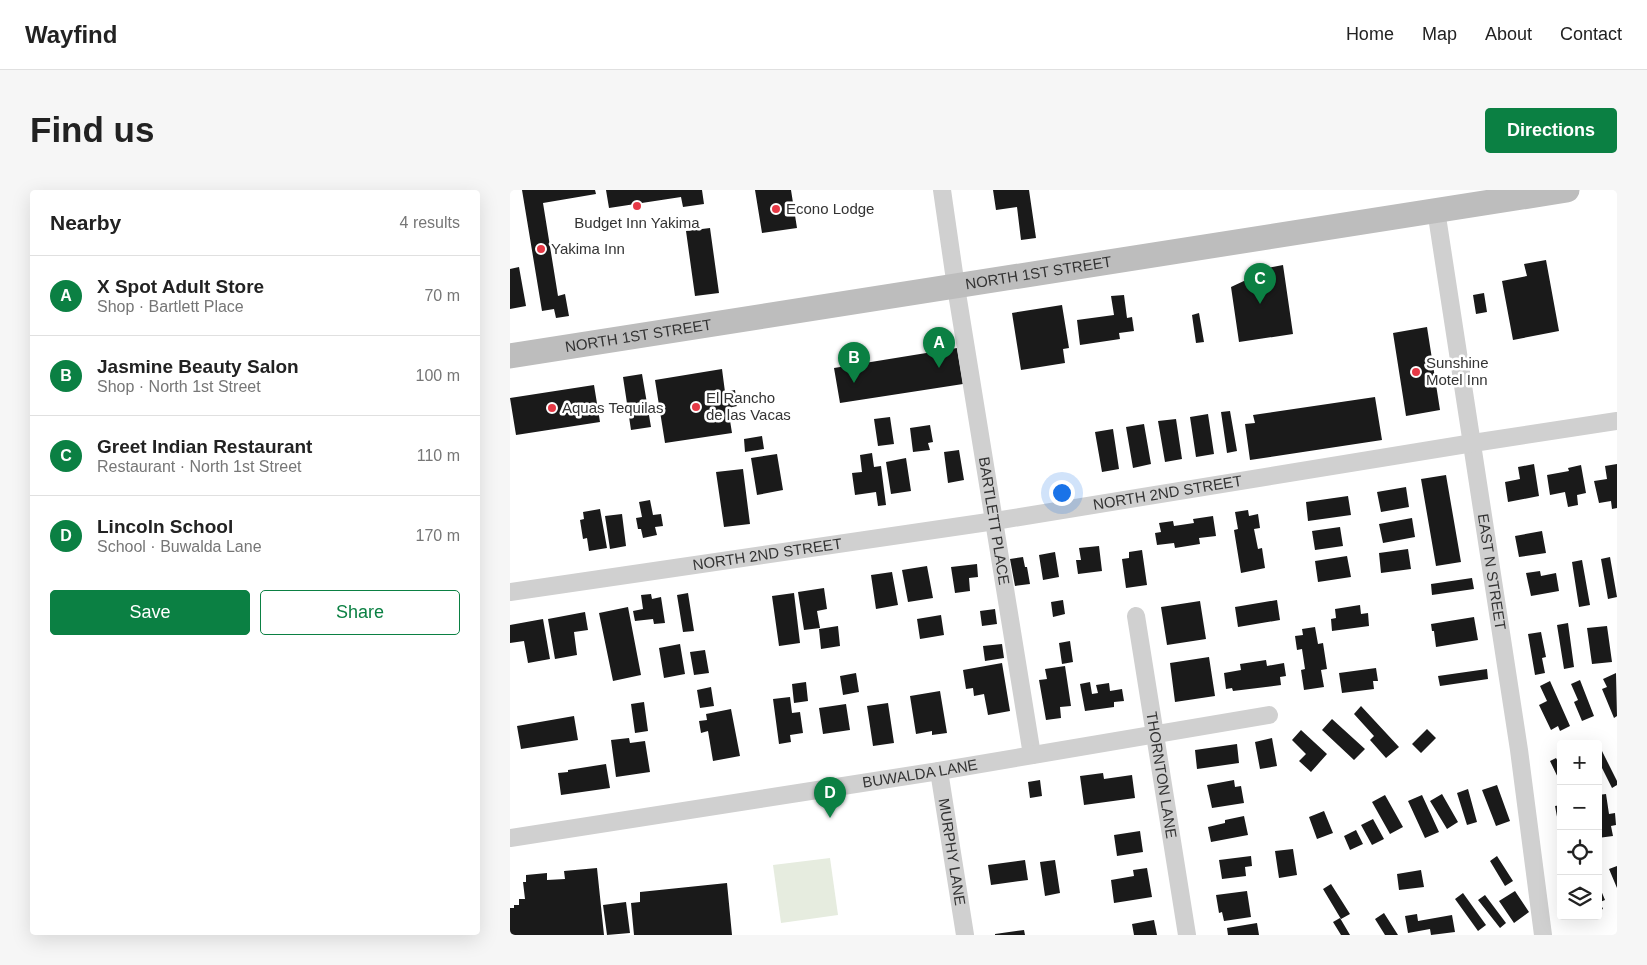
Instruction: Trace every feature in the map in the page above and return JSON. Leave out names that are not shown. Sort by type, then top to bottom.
[{"type":"main road","name":"NORTH 1ST STREET","points":[[510,356],[1568,190]]},
{"type":"street","name":"BARTLETT PLACE","points":[[942,190],[1032,755]]},
{"type":"street","name":"EAST N STREET","points":[[1436,210],[1519,750],[1543,935]]},
{"type":"street","name":"NORTH 2ND STREET","points":[[510,592],[995,521],[1617,421]]},
{"type":"street","name":"THORNTON LANE","points":[[1136,616],[1187,935]]},
{"type":"street","name":"BUWALDA LANE","points":[[510,838],[939,771],[1269,715]]},
{"type":"street","name":"MURPHY LANE","points":[[939,771],[965,935]]},
{"type":"shaded area","points":[[830,858],[838,915],[781,923],[773,865]]},
{"type":"building","name":"Yakima Inn","points":[[522,190],[595,190],[596,194],[543,203],[558,296],[565,294],[569,316],[556,318],[554,309],[542,311]]},
{"type":"building","points":[[606,190],[702,190],[704,204],[683,207],[681,197],[609,208]]},
{"type":"building","name":"Econo Lodge","points":[[755,190],[791,190],[797,228],[762,233]]},
{"type":"building","points":[[993,190],[1029,190],[1036,238],[1021,240],[1017,207],[996,210]]},
{"type":"building","points":[[710,228],[719,293],[695,296],[686,231]]},
{"type":"building","points":[[1546,260],[1559,331],[1513,340],[1502,281],[1527,276],[1524,264]]},
{"type":"building","points":[[1283,265],[1293,334],[1239,342],[1231,287],[1246,280],[1254,279],[1253,271]]},
{"type":"building","points":[[519,267],[526,306],[510,309],[510,269]]},
{"type":"building","points":[[1484,293],[1487,312],[1476,314],[1473,295]]},
{"type":"building","points":[[1124,295],[1127,318],[1132,317],[1134,331],[1119,333],[1120,339],[1080,345],[1077,320],[1114,315],[1111,296]]},
{"type":"building","points":[[1062,305],[1069,348],[1063,349],[1065,363],[1021,370],[1012,313]]},
{"type":"building","points":[[1199,313],[1204,342],[1196,343],[1192,315]]},
{"type":"building","name":"Sunshine Motel Inn","points":[[1427,327],[1440,410],[1406,416],[1393,333]]},
{"type":"building","points":[[957,348],[963,384],[840,403],[834,368]]},
{"type":"building","name":"El Rancho de las Vacas","points":[[722,369],[725,392],[735,390],[737,406],[728,408],[732,433],[665,443],[655,380]]},
{"type":"building","points":[[642,374],[651,427],[631,430],[623,377]]},
{"type":"building","points":[[594,385],[600,422],[516,435],[510,398]]},
{"type":"building","points":[[1375,397],[1382,440],[1250,460],[1245,424],[1255,423],[1253,415]]},
{"type":"building","points":[[1230,411],[1237,451],[1227,453],[1221,412]]},
{"type":"building","points":[[1208,414],[1214,454],[1196,457],[1190,417]]},
{"type":"building","points":[[890,417],[894,444],[878,446],[874,419]]},
{"type":"building","points":[[1176,419],[1182,459],[1165,462],[1158,421]]},
{"type":"building","points":[[1144,424],[1151,464],[1133,468],[1126,427]]},
{"type":"building","points":[[930,425],[933,442],[928,443],[930,450],[913,452],[910,428]]},
{"type":"building","points":[[1113,429],[1119,469],[1102,472],[1095,432]]},
{"type":"building","points":[[762,436],[764,449],[745,452],[744,439]]},
{"type":"building","points":[[959,450],[964,480],[948,483],[944,452]]},
{"type":"building","points":[[872,453],[874,467],[881,466],[886,505],[878,506],[876,492],[855,495],[852,473],[862,472],[860,455]]},
{"type":"building","points":[[777,454],[783,490],[757,495],[751,458]]},
{"type":"building","points":[[906,458],[911,491],[891,494],[886,462]]},
{"type":"building","points":[[1534,464],[1539,496],[1508,502],[1505,482],[1520,479],[1518,467]]},
{"type":"building","points":[[1617,464],[1617,508],[1612,509],[1611,501],[1599,503],[1594,481],[1607,479],[1605,466]]},
{"type":"building","points":[[1581,465],[1586,493],[1577,495],[1578,505],[1568,507],[1565,492],[1550,495],[1547,475],[1569,471],[1568,468]]},
{"type":"building","points":[[743,469],[750,524],[724,527],[716,472]]},
{"type":"building","points":[[1446,475],[1461,562],[1436,566],[1421,479]]},
{"type":"building","points":[[1406,487],[1409,507],[1381,512],[1377,492]]},
{"type":"building","points":[[1348,496],[1351,515],[1308,521],[1306,502]]},
{"type":"building","points":[[650,500],[653,515],[661,514],[663,526],[655,527],[657,535],[643,538],[641,529],[638,529],[636,518],[642,517],[639,502]]},
{"type":"building","points":[[600,509],[607,548],[589,551],[587,538],[583,539],[580,520],[584,519],[583,512]]},
{"type":"building","points":[[1248,510],[1249,516],[1258,514],[1260,528],[1254,529],[1258,549],[1262,548],[1265,568],[1241,573],[1234,530],[1238,529],[1235,512]]},
{"type":"building","points":[[622,514],[626,546],[610,549],[605,516]]},
{"type":"building","points":[[1213,516],[1216,536],[1199,538],[1200,544],[1175,548],[1174,543],[1157,545],[1155,533],[1161,532],[1159,523],[1173,521],[1174,526],[1194,523],[1193,519]]},
{"type":"building","points":[[1412,518],[1415,537],[1383,543],[1379,524]]},
{"type":"building","points":[[1340,527],[1343,546],[1315,550],[1312,531]]},
{"type":"building","points":[[1542,531],[1546,553],[1519,557],[1515,536]]},
{"type":"building","points":[[1099,546],[1102,571],[1078,574],[1076,560],[1081,560],[1079,548]]},
{"type":"building","points":[[1408,549],[1411,569],[1381,573],[1379,553]]},
{"type":"building","points":[[1142,550],[1147,585],[1126,588],[1122,559],[1129,558],[1129,552]]},
{"type":"building","points":[[1055,552],[1059,577],[1043,580],[1039,555]]},
{"type":"building","points":[[1347,556],[1351,577],[1318,582],[1315,561]]},
{"type":"building","points":[[1023,557],[1030,584],[1015,586],[1010,559]]},
{"type":"building","points":[[1610,557],[1617,597],[1608,599],[1601,559]]},
{"type":"building","points":[[1582,560],[1590,605],[1579,607],[1572,562]]},
{"type":"building","points":[[977,564],[978,577],[969,578],[970,591],[955,593],[951,567]]},
{"type":"building","points":[[927,566],[933,598],[908,602],[902,570]]},
{"type":"building","points":[[1540,571],[1541,576],[1556,573],[1559,591],[1531,596],[1526,573]]},
{"type":"building","points":[[892,572],[898,605],[876,609],[871,575]]},
{"type":"building","points":[[1472,578],[1474,589],[1432,595],[1431,584]]},
{"type":"building","points":[[824,588],[827,609],[817,611],[820,628],[804,630],[798,592]]},
{"type":"building","points":[[688,593],[694,631],[683,632],[677,595]]},
{"type":"building","points":[[794,593],[800,643],[779,646],[772,596]]},
{"type":"building","points":[[651,594],[652,599],[661,597],[665,623],[654,624],[653,619],[635,621],[633,611],[643,609],[641,595]]},
{"type":"building","points":[[1063,600],[1065,614],[1053,617],[1051,602]]},
{"type":"building","points":[[1277,600],[1280,620],[1238,627],[1235,607]]},
{"type":"building","points":[[1200,601],[1206,639],[1167,645],[1161,607]]},
{"type":"building","points":[[1360,605],[1361,614],[1368,613],[1369,626],[1332,631],[1331,619],[1336,618],[1335,609]]},
{"type":"building","points":[[628,607],[641,675],[613,681],[599,613]]},
{"type":"building","points":[[995,609],[997,624],[982,626],[980,611]]},
{"type":"building","points":[[585,612],[588,630],[574,632],[577,655],[555,659],[548,619]]},
{"type":"building","points":[[941,615],[944,635],[920,639],[917,619]]},
{"type":"building","points":[[1474,617],[1478,640],[1436,647],[1431,624]]},
{"type":"building","points":[[543,619],[550,659],[528,663],[524,641],[510,643],[510,625]]},
{"type":"building","points":[[1568,623],[1574,667],[1564,669],[1557,625]]},
{"type":"building","points":[[838,626],[840,646],[821,649],[819,629]]},
{"type":"building","points":[[1607,626],[1612,662],[1592,664],[1587,628]]},
{"type":"building","points":[[1315,627],[1318,644],[1323,643],[1327,669],[1321,670],[1324,687],[1304,690],[1301,670],[1305,669],[1302,649],[1297,650],[1295,636],[1303,635],[1302,629]]},
{"type":"building","points":[[1541,632],[1546,657],[1542,658],[1545,673],[1535,675],[1528,634]]},
{"type":"building","points":[[1070,641],[1073,662],[1062,664],[1059,643]]},
{"type":"building","points":[[680,644],[685,674],[664,678],[659,648]]},
{"type":"building","points":[[1002,644],[1004,658],[985,661],[983,646]]},
{"type":"building","points":[[705,650],[709,673],[694,675],[690,652]]},
{"type":"building","points":[[1209,657],[1215,696],[1175,702],[1170,663]]},
{"type":"building","points":[[1266,660],[1267,666],[1284,663],[1286,676],[1280,677],[1281,685],[1233,691],[1232,688],[1226,689],[1224,673],[1241,670],[1240,664]]},
{"type":"building","points":[[1002,663],[1010,711],[988,715],[984,694],[974,696],[973,688],[966,689],[963,670]]},
{"type":"building","points":[[1065,666],[1071,706],[1060,707],[1061,718],[1046,720],[1039,680],[1047,679],[1045,669]]},
{"type":"building","points":[[1376,668],[1378,681],[1373,681],[1374,689],[1342,693],[1339,673]]},
{"type":"building","points":[[1487,669],[1488,679],[1440,686],[1438,676]]},
{"type":"building","points":[[856,673],[859,692],[843,695],[840,676]]},
{"type":"building","points":[[1616,673],[1617,716],[1614,718],[1602,689],[1607,687],[1603,679]]},
{"type":"building","points":[[1580,680],[1594,716],[1582,721],[1574,702],[1578,700],[1571,684]]},
{"type":"building","points":[[1550,681],[1570,726],[1560,731],[1558,726],[1551,730],[1539,705],[1547,701],[1540,686]]},
{"type":"building","points":[[806,682],[808,701],[794,703],[792,684]]},
{"type":"building","points":[[1090,682],[1092,694],[1098,693],[1096,685],[1109,683],[1110,691],[1122,689],[1124,701],[1114,702],[1114,707],[1085,711],[1080,684]]},
{"type":"building","points":[[711,687],[714,706],[700,708],[697,690]]},
{"type":"building","points":[[940,691],[947,733],[932,735],[932,731],[916,734],[910,696]]},
{"type":"building","points":[[790,697],[792,713],[800,712],[803,733],[790,735],[791,742],[779,744],[773,699]]},
{"type":"building","points":[[644,702],[648,731],[635,733],[631,704]]},
{"type":"building","points":[[888,703],[894,743],[873,746],[867,706]]},
{"type":"building","points":[[846,704],[850,730],[823,734],[819,708]]},
{"type":"building","points":[[1361,706],[1399,747],[1386,758],[1370,740],[1374,736],[1354,714]]},
{"type":"building","points":[[731,709],[740,756],[713,761],[708,731],[701,733],[699,721],[707,720],[706,714]]},
{"type":"building","points":[[574,716],[578,740],[521,749],[517,726]]},
{"type":"building","points":[[1332,719],[1365,749],[1354,760],[1322,730]]},
{"type":"building","points":[[1427,729],[1436,738],[1421,753],[1412,744]]},
{"type":"building","points":[[1301,730],[1327,754],[1311,772],[1299,761],[1306,754],[1292,740]]},
{"type":"building","points":[[629,738],[630,743],[645,741],[650,772],[616,777],[611,740]]},
{"type":"building","points":[[1272,738],[1277,766],[1260,769],[1255,742]]},
{"type":"building","points":[[1237,744],[1239,763],[1197,769],[1195,750]]},
{"type":"building","points":[[1602,751],[1617,781],[1617,785],[1612,788],[1602,768]]},
{"type":"building","points":[[1556,758],[1557,760],[1557,776],[1550,761]]},
{"type":"building","points":[[606,764],[610,788],[561,795],[558,773]]},
{"type":"building","points":[[1103,773],[1104,779],[1132,775],[1135,798],[1084,805],[1080,776]]},
{"type":"building","points":[[1040,780],[1042,796],[1030,798],[1028,782]]},
{"type":"building","points":[[1234,780],[1235,787],[1241,786],[1244,803],[1212,808],[1207,785]]},
{"type":"building","points":[[1497,785],[1510,821],[1496,826],[1482,790]]},
{"type":"building","points":[[1468,789],[1477,822],[1467,825],[1457,793]]},
{"type":"building","points":[[1442,794],[1458,822],[1447,829],[1430,801]]},
{"type":"building","points":[[1602,794],[1606,794],[1609,814],[1615,813],[1616,825],[1611,826],[1613,836],[1602,837],[1602,830]]},
{"type":"building","points":[[1385,795],[1403,827],[1390,834],[1372,802]]},
{"type":"building","points":[[1422,795],[1439,832],[1425,838],[1408,801]]},
{"type":"building","points":[[1324,811],[1333,833],[1317,839],[1309,817]]},
{"type":"building","points":[[1244,816],[1248,835],[1211,842],[1208,827],[1225,823],[1225,820]]},
{"type":"building","points":[[1373,819],[1384,839],[1372,845],[1361,825]]},
{"type":"building","points":[[1356,830],[1363,844],[1350,850],[1344,836]]},
{"type":"building","points":[[1140,831],[1143,852],[1117,856],[1114,835]]},
{"type":"building","points":[[1293,849],[1297,875],[1279,878],[1275,851]]},
{"type":"building","points":[[1251,856],[1252,866],[1245,867],[1246,876],[1222,879],[1219,860]]},
{"type":"building","points":[[1497,856],[1513,881],[1505,886],[1490,861]]},
{"type":"building","points":[[1025,860],[1028,880],[991,885],[988,865]]},
{"type":"building","points":[[1055,860],[1060,893],[1045,896],[1040,862]]},
{"type":"building","points":[[1617,866],[1617,888],[1609,869]]},
{"type":"building","points":[[597,868],[604,935],[510,935],[510,908],[514,908],[514,905],[519,905],[519,899],[525,899],[523,882],[526,882],[526,875],[547,873],[547,880],[565,879],[564,871]]},
{"type":"building","points":[[1147,868],[1152,897],[1114,903],[1111,880],[1134,876],[1133,870]]},
{"type":"building","points":[[1421,870],[1424,887],[1399,890],[1397,874]]},
{"type":"building","points":[[727,883],[732,935],[634,935],[631,903],[640,902],[640,892]]},
{"type":"building","points":[[1331,884],[1350,914],[1341,919],[1323,889]]},
{"type":"building","points":[[1247,891],[1251,917],[1224,921],[1222,912],[1219,913],[1216,895]]},
{"type":"building","points":[[1515,891],[1529,912],[1514,923],[1499,901]]},
{"type":"building","points":[[1463,893],[1486,925],[1478,931],[1455,899]]},
{"type":"building","points":[[1485,895],[1506,923],[1500,928],[1478,900]]},
{"type":"building","points":[[626,902],[630,933],[607,935],[603,905]]},
{"type":"building","points":[[1384,913],[1398,935],[1385,935],[1375,919]]},
{"type":"building","points":[[1417,914],[1418,921],[1452,915],[1455,932],[1431,935],[1430,929],[1408,933],[1405,916]]},
{"type":"building","points":[[1340,918],[1350,935],[1341,935],[1333,922]]},
{"type":"building","points":[[1154,920],[1157,935],[1134,935],[1132,924]]},
{"type":"building","points":[[1257,923],[1259,935],[1228,935],[1227,928]]},
{"type":"building","points":[[1024,930],[1025,935],[995,935],[995,934]]},
{"type":"place","name":"Budget Inn Yakima","points":[[637,206]]},
{"type":"place","name":"Econo Lodge","points":[[776,209]]},
{"type":"place","name":"Yakima Inn","points":[[541,249]]},
{"type":"place","name":"Greet Indian Restaurant","points":[[1260,304]]},
{"type":"place","name":"X Spot Adult Store","points":[[939,368]]},
{"type":"place","name":"Sunshine Motel Inn","points":[[1416,372]]},
{"type":"place","name":"Jasmine Beauty Salon","points":[[854,383]]},
{"type":"place","name":"El Rancho de las Vacas","points":[[696,407]]},
{"type":"place","name":"Aquas Tequilas","points":[[552,408]]},
{"type":"place","name":"Lincoln School","points":[[830,818]]}]
